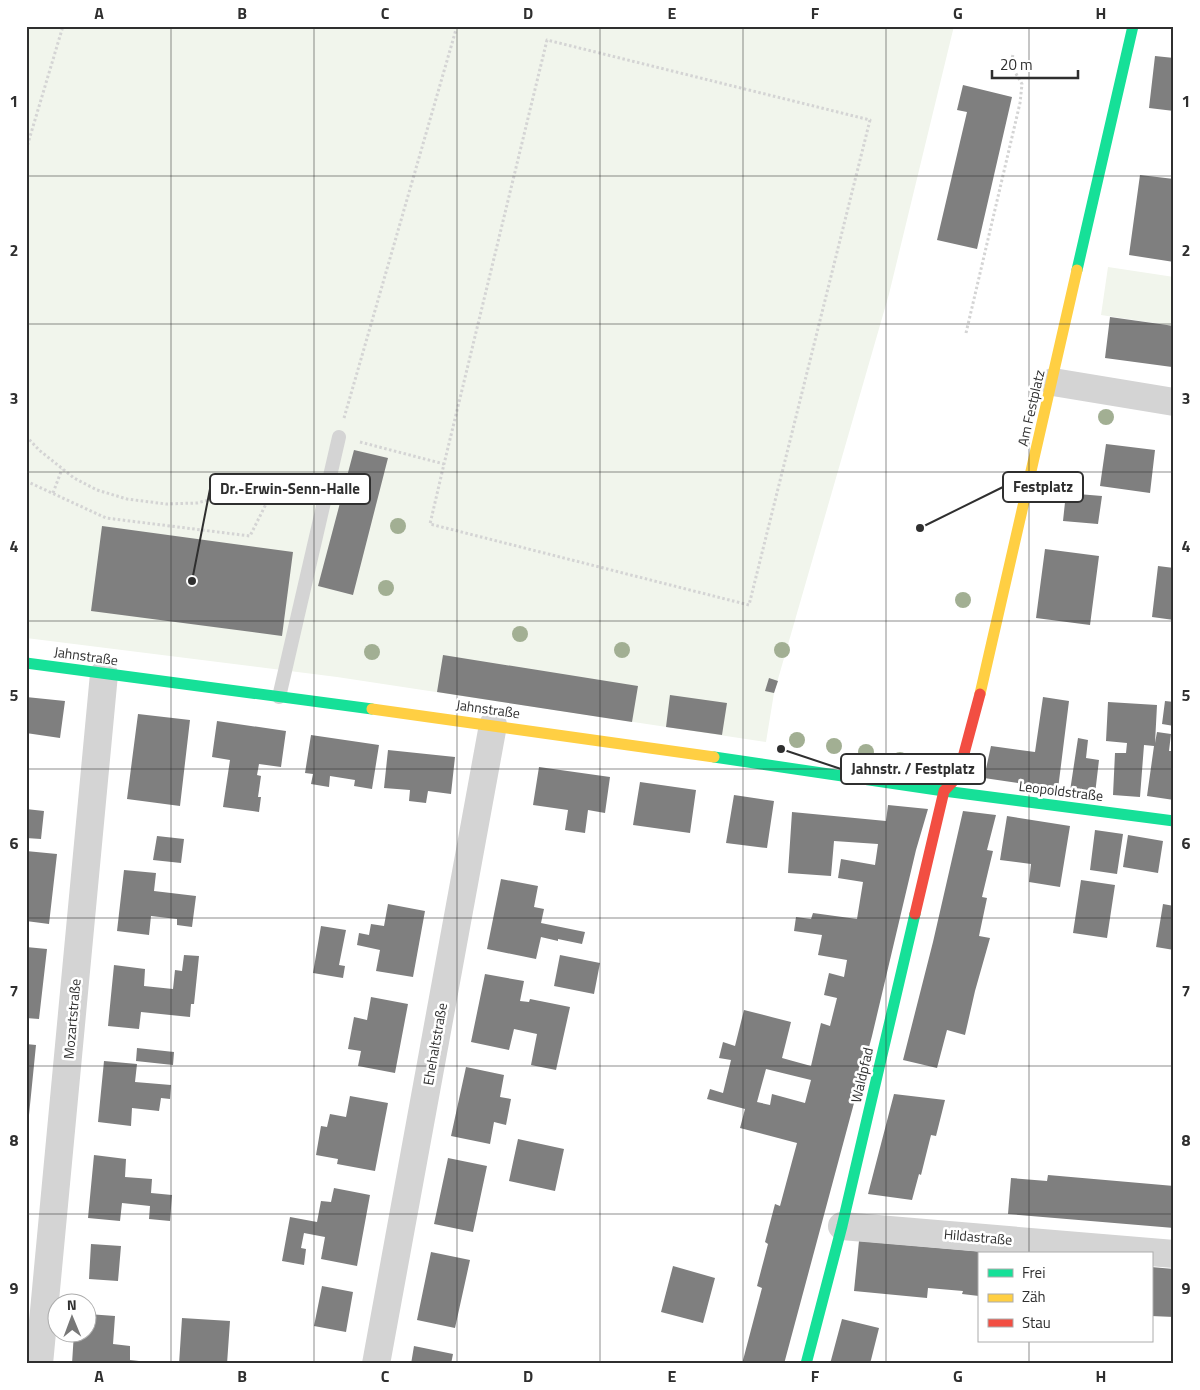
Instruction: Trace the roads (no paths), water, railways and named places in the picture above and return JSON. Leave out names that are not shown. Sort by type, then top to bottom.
[{"type":"street","name":"Am Festplatz","points":[[944,791],[958,776],[972,728],[1053,382],[1133,26]]},
{"type":"street","points":[[1053,382],[1174,402]]},
{"type":"street","name":"Jahnstraße","points":[[26,663],[493,725],[944,791]]},
{"type":"street","name":"Mozartstraße","points":[[39,1364],[104,674]]},
{"type":"street","name":"Ehehaltstraße","points":[[376,1364],[493,725]]},
{"type":"street","name":"Leopoldstraße","points":[[944,791],[1174,821]]},
{"type":"street","name":"Waldpfad","points":[[806,1364],[842,1226],[944,791]]},
{"type":"street","name":"Hildastraße","points":[[842,1226],[1150,1252]]},
{"type":"street","name":"Hildastraße","points":[[1152,1252],[1174,1254]]},
{"type":"lane","points":[[279,697],[339,437]]},
{"type":"place","name":"Festplatz","points":[[920,528]]},
{"type":"place","name":"Dr.-Erwin-Senn-Halle","points":[[192,581]]},
{"type":"place","name":"Jahnstr. / Festplatz","points":[[781,749]]}]
